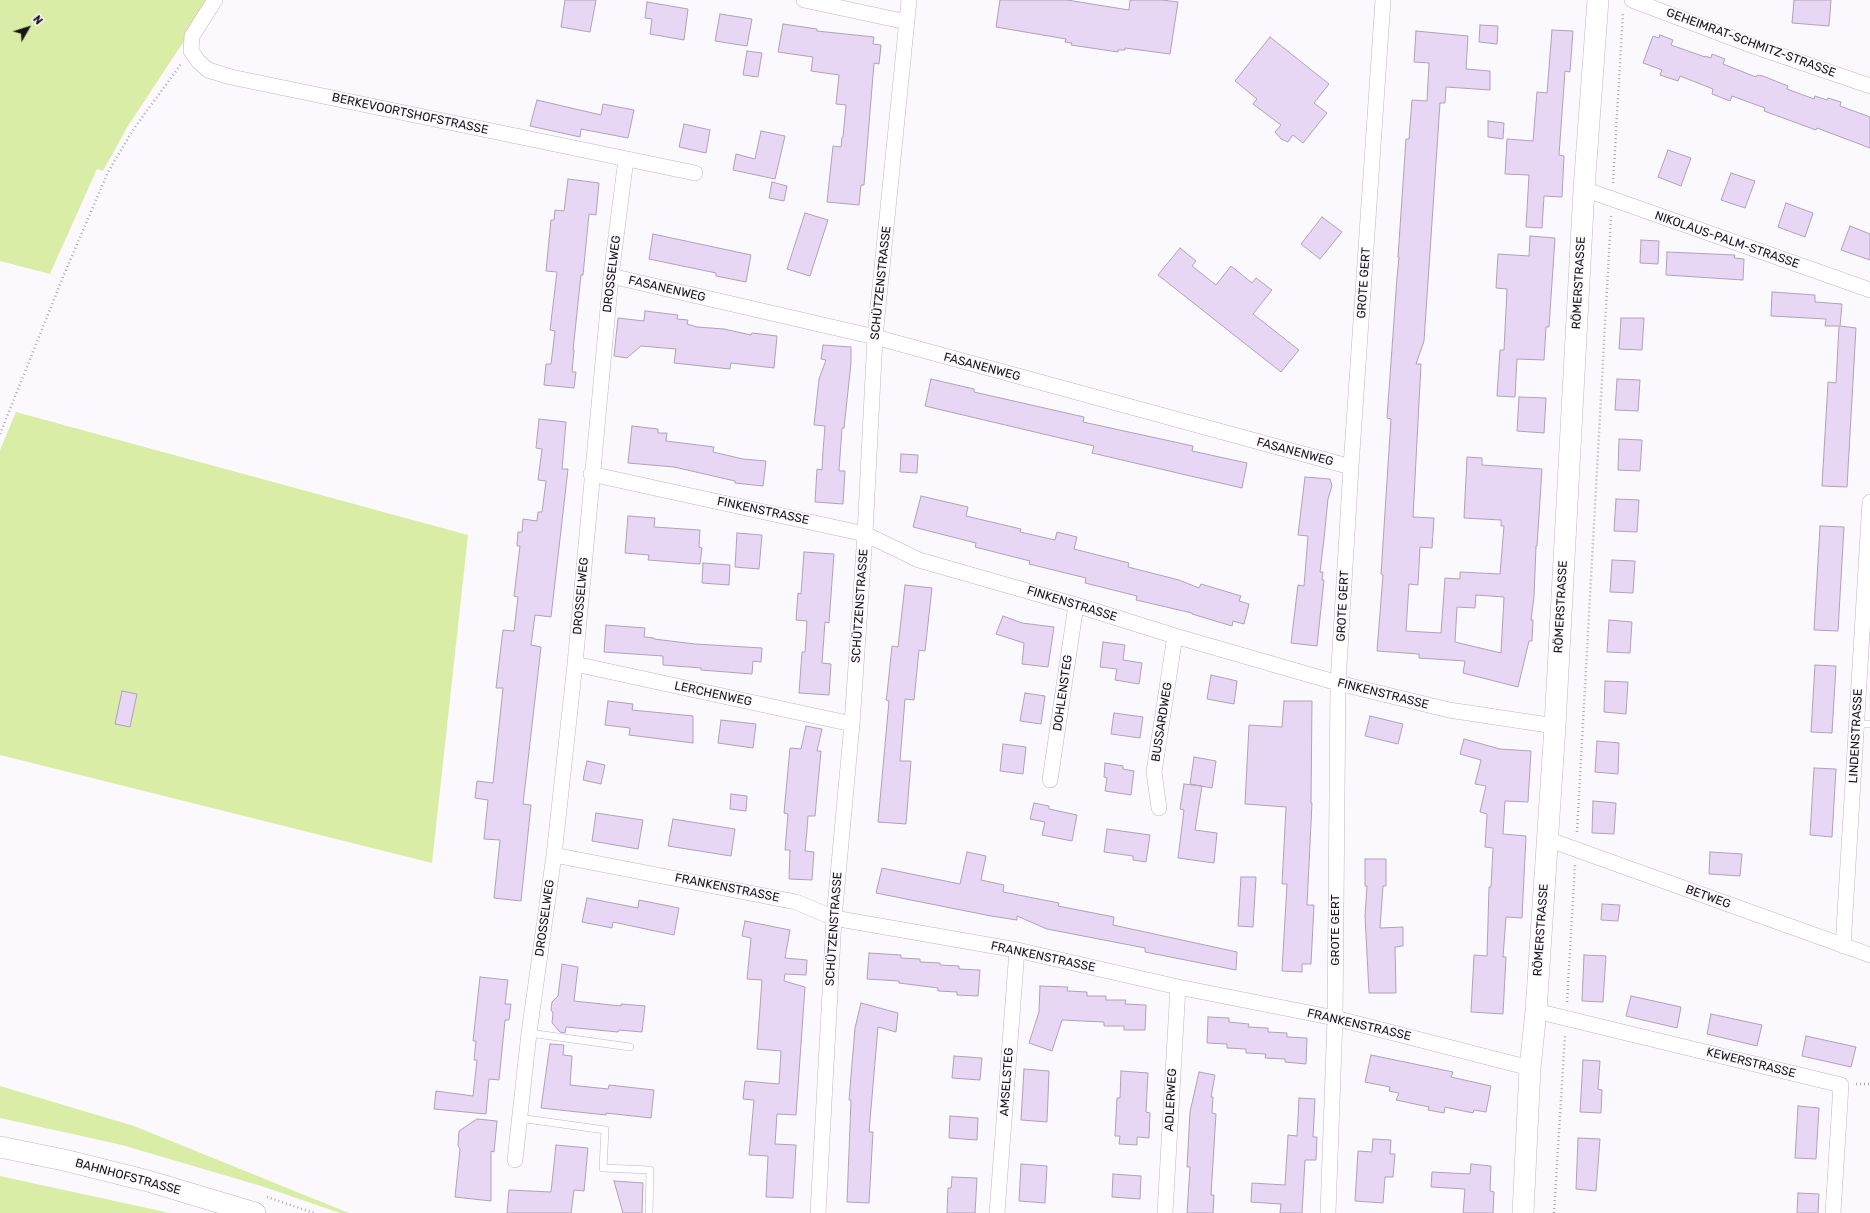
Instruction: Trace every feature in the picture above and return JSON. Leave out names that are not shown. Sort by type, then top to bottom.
[{"type":"street","points":[[191,51],[192,36],[215,0]]},
{"type":"street","points":[[804,0],[907,22]]},
{"type":"street","name":"SCHÜTZENSTRASSE","points":[[818,1213],[834,918],[852,724],[865,534],[875,338],[909,0]]},
{"type":"street","name":"GROTE GERT","points":[[1328,1213],[1336,1018],[1338,683],[1351,467],[1383,0]]},
{"type":"street","name":"RÖMERSTRASSE","points":[[1523,1213],[1530,1068],[1536,1011],[1555,726],[1584,189],[1598,0]]},
{"type":"street","name":"GEHEIMRAT-SCHMITZ-STRASSE","points":[[1628,3],[1870,86]]},
{"type":"street","name":"BERKEVOORTSHOFSTRASSE","points":[[191,51],[198,61],[208,70],[231,77],[695,173]]},
{"type":"street","name":"DROSSELWEG","points":[[514,1160],[529,1033],[554,855],[575,664],[611,276],[626,159]]},
{"type":"street","name":"NIKOLAUS-PALM-STRASSE","points":[[1584,189],[1870,290]]},
{"type":"street","name":"FASANENWEG","points":[[611,276],[875,338],[1351,467]]},
{"type":"street","name":"FINKENSTRASSE","points":[[592,474],[865,534],[919,560],[1338,683],[1449,710],[1555,726]]},
{"type":"street","name":"LINDENSTRASSE","points":[[1844,946],[1863,724],[1870,502]]},
{"type":"street","name":"DOHLENSTEG","points":[[1050,780],[1076,605]]},
{"type":"street","name":"BUSSARDWEG","points":[[1159,808],[1154,772],[1175,636]]},
{"type":"street","name":"LERCHENWEG","points":[[575,664],[852,724]]},
{"type":"street","name":"BETWEG","points":[[1547,839],[1870,955]]},
{"type":"street","name":"FRANKENSTRASSE","points":[[554,855],[796,902],[834,918],[1017,950],[1178,987],[1336,1018],[1530,1068]]},
{"type":"street","name":"AMSELSTEG","points":[[997,1213],[1017,950]]},
{"type":"street","name":"ADLERWEG","points":[[1164,1213],[1178,987]]},
{"type":"street","name":"KEWERSTRASSE","points":[[1536,1011],[1841,1085],[1833,1213]]},
{"type":"street","name":"BAHNHOFSTRASSE","points":[[0,1147],[64,1160],[148,1181],[255,1213]]},
{"type":"lane","points":[[529,1033],[630,1047]]},
{"type":"lane","points":[[520,1118],[605,1130],[603,1168],[650,1170],[649,1213]]},
{"type":"path","points":[[1554,1213],[1612,199],[1628,3]]},
{"type":"path","points":[[0,434],[63,277],[108,172],[133,130],[167,81],[191,51]]},
{"type":"green space","points":[[0,0],[211,0],[128,126],[103,171],[97,169],[50,274],[0,261]]},
{"type":"green space","points":[[16,412],[468,535],[432,863],[0,755],[0,450]]},
{"type":"green space","points":[[0,1086],[134,1126],[349,1213],[340,1213],[261,1186],[122,1145],[0,1118]]},
{"type":"green space","points":[[0,1176],[170,1213],[0,1213]]},
{"type":"building","points":[[565,0],[596,0],[590,32],[561,27]]},
{"type":"building","points":[[1000,0],[1067,0],[1129,10],[1130,0],[1162,0],[1178,2],[1170,54],[1125,48],[1125,50],[1118,50],[1118,52],[1071,45],[1072,43],[1065,42],[1066,39],[996,27]]},
{"type":"building","points":[[1794,0],[1831,0],[1829,26],[1792,23]]},
{"type":"building","points":[[647,2],[688,9],[684,40],[650,34],[652,19],[645,18]]},
{"type":"building","points":[[720,14],[752,19],[747,46],[715,41]]},
{"type":"building","points":[[783,24],[817,29],[817,31],[874,37],[873,44],[881,45],[879,64],[874,63],[864,185],[861,185],[859,205],[827,202],[833,146],[841,147],[843,137],[846,105],[836,104],[839,75],[811,71],[813,57],[778,52]]},
{"type":"building","points":[[1480,25],[1498,26],[1497,44],[1479,42]]},
{"type":"building","points":[[1552,30],[1573,31],[1570,72],[1565,71],[1559,155],[1564,156],[1562,197],[1544,196],[1542,228],[1526,227],[1529,175],[1505,174],[1507,139],[1533,141],[1537,92],[1547,93]]},
{"type":"building","points":[[1416,31],[1468,36],[1466,69],[1490,71],[1490,90],[1446,87],[1445,103],[1440,103],[1424,341],[1416,364],[1421,364],[1413,517],[1434,518],[1432,548],[1420,547],[1418,585],[1409,584],[1406,631],[1441,633],[1445,578],[1460,579],[1460,572],[1500,574],[1504,526],[1501,526],[1501,520],[1464,518],[1467,457],[1482,458],[1482,465],[1542,469],[1534,597],[1531,620],[1533,620],[1532,641],[1529,641],[1518,687],[1463,673],[1465,661],[1419,658],[1419,654],[1377,651],[1383,575],[1381,574],[1391,419],[1387,418],[1406,139],[1409,139],[1412,100],[1427,101],[1429,63],[1414,62]],"holes":[[[1476,595],[1504,597],[1501,653],[1455,642],[1457,607],[1475,608]]]},
{"type":"building","points":[[1660,35],[1673,40],[1671,45],[1705,57],[1711,58],[1712,54],[1725,59],[1723,64],[1756,77],[1757,75],[1763,76],[1788,86],[1787,89],[1814,99],[1815,96],[1841,102],[1840,106],[1870,117],[1870,148],[1817,128],[1816,130],[1764,111],[1765,108],[1732,96],[1730,101],[1712,94],[1713,89],[1680,76],[1678,81],[1660,75],[1662,70],[1643,63],[1653,36],[1659,38]]},
{"type":"building","points":[[1270,37],[1329,84],[1314,103],[1327,113],[1303,143],[1293,135],[1288,142],[1281,139],[1275,132],[1281,125],[1253,104],[1257,99],[1235,81]]},
{"type":"building","points":[[747,51],[762,53],[758,77],[743,75]]},
{"type":"building","points":[[537,100],[601,115],[603,104],[634,110],[628,138],[581,129],[580,137],[530,126]]},
{"type":"building","points":[[1488,121],[1504,123],[1503,139],[1488,137]]},
{"type":"building","points":[[684,124],[710,130],[706,153],[679,147]]},
{"type":"building","points":[[761,131],[785,136],[775,179],[733,170],[736,154],[755,159]]},
{"type":"building","points":[[1668,150],[1691,158],[1681,186],[1658,177]]},
{"type":"building","points":[[1731,173],[1755,181],[1745,208],[1721,200]]},
{"type":"building","points":[[568,179],[599,183],[596,215],[589,214],[583,275],[581,275],[573,350],[572,372],[576,372],[574,388],[544,385],[546,364],[551,364],[555,331],[550,330],[557,272],[546,271],[551,220],[554,220],[555,210],[564,211]]},
{"type":"building","points":[[772,182],[787,186],[784,201],[769,198]]},
{"type":"building","points":[[1786,203],[1813,213],[1805,237],[1778,227]]},
{"type":"building","points":[[805,213],[828,220],[810,276],[787,269]]},
{"type":"building","points":[[1322,217],[1342,232],[1320,259],[1301,244]]},
{"type":"building","points":[[1850,226],[1870,234],[1870,260],[1841,250]]},
{"type":"building","points":[[653,234],[751,255],[746,282],[716,276],[716,273],[649,259]]},
{"type":"building","points":[[1530,236],[1555,238],[1549,327],[1546,327],[1544,360],[1517,359],[1515,397],[1497,396],[1500,350],[1504,350],[1507,289],[1496,288],[1498,254],[1529,256]]},
{"type":"building","points":[[1641,240],[1659,241],[1658,264],[1640,263]]},
{"type":"building","points":[[1180,248],[1196,261],[1192,266],[1216,285],[1231,266],[1252,283],[1256,278],[1272,290],[1253,314],[1299,350],[1281,372],[1158,275]]},
{"type":"building","points":[[1667,252],[1735,255],[1734,258],[1744,259],[1743,280],[1666,275]]},
{"type":"building","points":[[1772,292],[1815,295],[1815,302],[1842,304],[1840,326],[1856,328],[1847,487],[1822,486],[1828,382],[1836,383],[1839,326],[1825,326],[1826,319],[1771,316]]},
{"type":"building","points":[[645,311],[678,315],[677,319],[688,320],[687,324],[697,327],[724,329],[751,335],[752,333],[777,336],[774,368],[731,363],[730,369],[674,363],[676,349],[641,346],[627,358],[614,356],[618,318],[644,321]]},
{"type":"building","points":[[1621,318],[1644,318],[1642,350],[1619,349]]},
{"type":"building","points":[[823,345],[851,347],[851,363],[844,428],[842,428],[839,471],[845,471],[843,504],[815,502],[817,469],[822,470],[825,426],[814,425],[819,379],[826,360],[821,359]]},
{"type":"building","points":[[931,379],[974,389],[974,392],[1084,417],[1083,422],[1193,446],[1192,451],[1247,463],[1242,488],[1092,453],[1094,446],[925,406]]},
{"type":"building","points":[[1617,379],[1640,380],[1638,411],[1615,410]]},
{"type":"building","points":[[1519,397],[1546,398],[1544,433],[1517,431]]},
{"type":"building","points":[[539,419],[566,422],[562,469],[568,469],[551,617],[535,615],[531,645],[541,647],[523,804],[531,805],[521,901],[494,898],[500,840],[484,839],[488,800],[475,798],[477,781],[493,783],[503,688],[496,688],[503,630],[514,631],[518,597],[514,596],[520,546],[517,546],[518,532],[522,532],[523,519],[537,521],[538,512],[542,512],[546,481],[538,480],[542,449],[536,448]]},
{"type":"building","points":[[632,426],[658,429],[658,433],[667,433],[666,441],[714,447],[713,452],[743,459],[766,461],[763,486],[735,483],[735,481],[674,467],[628,463]]},
{"type":"building","points":[[1619,439],[1642,440],[1640,471],[1618,470]]},
{"type":"building","points":[[901,454],[918,455],[917,473],[900,472]]},
{"type":"building","points":[[1305,477],[1330,479],[1332,486],[1328,499],[1320,572],[1323,572],[1322,580],[1324,580],[1317,646],[1291,643],[1298,585],[1304,586],[1308,536],[1298,535]]},
{"type":"building","points":[[921,496],[968,507],[966,516],[1021,529],[1020,532],[1055,540],[1057,532],[1077,537],[1074,549],[1129,563],[1128,567],[1179,580],[1199,588],[1201,584],[1241,596],[1239,601],[1249,604],[1244,624],[1233,621],[1232,626],[1192,613],[1136,600],[1137,596],[1085,583],[1086,578],[1029,564],[1030,561],[975,547],[976,543],[913,527]]},
{"type":"building","points":[[1616,499],[1639,500],[1637,532],[1614,531]]},
{"type":"building","points":[[628,516],[655,518],[654,527],[700,530],[699,547],[702,548],[700,564],[648,560],[649,555],[625,553]]},
{"type":"building","points":[[1820,526],[1844,527],[1838,631],[1814,630]]},
{"type":"building","points":[[737,533],[762,535],[759,569],[735,567]]},
{"type":"building","points":[[804,552],[834,554],[829,623],[825,622],[822,663],[831,664],[829,695],[799,693],[802,652],[805,652],[807,621],[796,620],[798,593],[801,594]]},
{"type":"building","points":[[1612,560],[1635,561],[1633,593],[1610,592]]},
{"type":"building","points":[[703,563],[730,565],[729,585],[702,583]]},
{"type":"building","points":[[905,585],[932,588],[925,651],[919,650],[914,700],[905,699],[900,761],[911,761],[906,824],[878,822],[889,701],[886,700],[892,646],[898,647]]},
{"type":"building","points":[[1003,616],[1022,623],[1054,627],[1048,667],[1022,664],[1024,643],[996,634]]},
{"type":"building","points":[[1609,620],[1632,622],[1630,653],[1607,652]]},
{"type":"building","points":[[606,625],[645,628],[644,637],[654,639],[695,644],[762,648],[761,662],[753,661],[752,674],[663,665],[663,656],[604,652]]},
{"type":"building","points":[[1103,642],[1125,645],[1123,660],[1142,663],[1139,684],[1115,680],[1117,669],[1100,667]]},
{"type":"building","points":[[1815,665],[1836,666],[1832,733],[1811,732]]},
{"type":"building","points":[[1211,675],[1237,681],[1234,704],[1207,699]]},
{"type":"building","points":[[1605,681],[1628,682],[1626,714],[1604,712]]},
{"type":"building","points":[[122,691],[137,694],[130,727],[115,724]]},
{"type":"building","points":[[1025,693],[1045,696],[1041,724],[1020,721]]},
{"type":"building","points":[[608,701],[633,704],[632,710],[693,716],[693,743],[629,735],[630,728],[605,725]]},
{"type":"building","points":[[1284,701],[1312,701],[1312,803],[1307,905],[1314,905],[1311,964],[1302,964],[1302,972],[1282,971],[1287,884],[1282,884],[1286,807],[1245,804],[1249,725],[1282,727]]},
{"type":"building","points":[[1114,713],[1143,717],[1140,738],[1111,734]]},
{"type":"building","points":[[1370,716],[1403,724],[1398,744],[1365,736]]},
{"type":"building","points":[[721,720],[756,724],[753,748],[718,743]]},
{"type":"building","points":[[806,726],[822,729],[817,751],[821,751],[815,816],[808,816],[805,851],[814,852],[812,880],[789,879],[790,850],[785,850],[788,814],[784,813],[790,748],[801,749]]},
{"type":"building","points":[[1464,739],[1500,749],[1531,751],[1528,802],[1505,801],[1503,834],[1526,836],[1522,918],[1506,917],[1503,957],[1506,957],[1503,1014],[1471,1012],[1474,955],[1487,956],[1489,887],[1491,887],[1493,848],[1485,847],[1487,814],[1480,812],[1486,786],[1475,784],[1481,760],[1460,754]]},
{"type":"building","points":[[1597,741],[1619,743],[1618,774],[1595,772]]},
{"type":"building","points":[[1003,744],[1026,747],[1023,774],[1000,771]]},
{"type":"building","points":[[1194,757],[1216,761],[1212,788],[1190,784]]},
{"type":"building","points":[[587,761],[605,765],[601,784],[583,780]]},
{"type":"building","points":[[1105,763],[1123,766],[1123,769],[1134,771],[1131,795],[1105,791],[1107,778],[1104,777]]},
{"type":"building","points":[[1814,768],[1836,769],[1832,837],[1810,835]]},
{"type":"building","points":[[1184,784],[1202,786],[1195,830],[1217,833],[1214,863],[1178,858],[1184,810],[1180,809]]},
{"type":"building","points":[[731,794],[747,796],[746,811],[730,809]]},
{"type":"building","points":[[1593,801],[1616,803],[1614,834],[1592,833]]},
{"type":"building","points":[[1034,803],[1049,806],[1049,809],[1077,815],[1072,841],[1042,835],[1045,822],[1030,819]]},
{"type":"building","points":[[596,813],[643,820],[638,849],[592,841]]},
{"type":"building","points":[[673,819],[735,829],[731,856],[668,846]]},
{"type":"building","points":[[1107,829],[1150,835],[1146,862],[1133,860],[1133,856],[1104,852]]},
{"type":"building","points":[[967,852],[986,856],[981,880],[1004,885],[1003,892],[1059,903],[1058,906],[1114,917],[1113,925],[1237,952],[1236,970],[1145,952],[1145,948],[1047,929],[1017,916],[1017,920],[991,916],[876,893],[882,868],[960,884]]},
{"type":"building","points":[[1710,852],[1742,854],[1740,876],[1709,874]]},
{"type":"building","points":[[1365,859],[1386,859],[1386,886],[1383,886],[1380,928],[1403,927],[1403,946],[1395,947],[1396,993],[1369,993],[1365,916],[1367,886],[1365,886]]},
{"type":"building","points":[[1241,877],[1256,877],[1253,927],[1238,926]]},
{"type":"building","points":[[587,898],[638,908],[639,900],[679,908],[674,935],[613,922],[612,928],[582,922]]},
{"type":"building","points":[[1602,904],[1620,905],[1618,921],[1601,920]]},
{"type":"building","points":[[745,921],[790,930],[785,958],[807,960],[806,975],[785,974],[784,981],[805,987],[796,1115],[777,1114],[775,1144],[796,1145],[793,1198],[766,1197],[768,1156],[749,1155],[754,1100],[743,1099],[745,1081],[779,1084],[781,1051],[757,1049],[762,980],[747,979],[751,938],[742,936]]},
{"type":"building","points":[[869,953],[901,955],[901,958],[920,959],[920,962],[959,966],[959,969],[980,970],[978,996],[957,995],[957,992],[938,991],[938,988],[899,983],[899,981],[867,979]]},
{"type":"building","points":[[1584,955],[1606,956],[1603,1002],[1582,1001]]},
{"type":"building","points":[[562,964],[578,967],[574,1001],[621,1006],[621,1004],[645,1006],[642,1032],[619,1030],[618,1032],[566,1027],[565,1033],[560,1032],[552,1023],[553,1013],[551,1010],[552,1002],[558,996]]},
{"type":"building","points":[[480,977],[508,980],[505,1004],[511,1004],[509,1020],[505,1020],[499,1080],[489,1079],[486,1114],[434,1109],[436,1091],[473,1096],[477,1060],[474,1060],[476,1041],[473,1041]]},
{"type":"building","points":[[1040,986],[1068,987],[1067,991],[1087,992],[1087,996],[1106,996],[1106,1000],[1126,1000],[1125,1004],[1146,1005],[1145,1030],[1124,1030],[1124,1026],[1104,1026],[1104,1022],[1062,1020],[1052,1051],[1029,1043],[1039,1012]]},
{"type":"building","points":[[1631,996],[1681,1007],[1677,1028],[1626,1016]]},
{"type":"building","points":[[861,1003],[898,1013],[896,1032],[878,1027],[869,1132],[873,1132],[869,1203],[847,1202],[851,1100],[849,1100],[855,1028]]},
{"type":"building","points":[[1711,1014],[1762,1025],[1757,1046],[1707,1034]]},
{"type":"building","points":[[1208,1017],[1229,1018],[1229,1022],[1249,1024],[1248,1027],[1268,1028],[1268,1032],[1287,1033],[1287,1037],[1307,1038],[1306,1064],[1285,1062],[1285,1059],[1265,1058],[1266,1054],[1246,1053],[1246,1049],[1227,1048],[1227,1044],[1207,1043]]},
{"type":"building","points":[[1806,1036],[1856,1047],[1851,1067],[1802,1056]]},
{"type":"building","points":[[550,1044],[564,1045],[563,1055],[572,1056],[570,1085],[608,1089],[609,1085],[654,1090],[651,1118],[541,1108]]},
{"type":"building","points":[[1371,1055],[1453,1072],[1451,1077],[1491,1086],[1486,1112],[1474,1110],[1473,1113],[1445,1107],[1444,1113],[1428,1110],[1429,1107],[1396,1100],[1399,1093],[1389,1091],[1390,1087],[1365,1082]]},
{"type":"building","points":[[954,1056],[982,1058],[980,1080],[952,1078]]},
{"type":"building","points":[[1583,1060],[1600,1061],[1598,1089],[1602,1090],[1601,1113],[1580,1112]]},
{"type":"building","points":[[1024,1069],[1049,1071],[1047,1122],[1021,1120]]},
{"type":"building","points":[[1121,1071],[1148,1073],[1146,1112],[1150,1113],[1149,1138],[1137,1137],[1137,1145],[1119,1144],[1120,1136],[1115,1136],[1117,1098],[1120,1098]]},
{"type":"building","points":[[1199,1072],[1215,1075],[1211,1097],[1213,1097],[1212,1113],[1216,1114],[1211,1195],[1214,1195],[1213,1213],[1187,1213],[1190,1167],[1187,1167],[1190,1112]]},
{"type":"building","points":[[1299,1098],[1315,1099],[1313,1137],[1317,1137],[1316,1160],[1305,1160],[1302,1213],[1280,1213],[1281,1204],[1251,1202],[1252,1183],[1285,1185],[1288,1135],[1297,1136]]},
{"type":"building","points":[[1798,1106],[1819,1108],[1816,1159],[1795,1158]]},
{"type":"building","points":[[950,1116],[978,1118],[977,1140],[949,1138]]},
{"type":"building","points":[[477,1119],[497,1121],[494,1152],[491,1151],[491,1201],[455,1197],[460,1149],[458,1146],[459,1131]]},
{"type":"building","points":[[1578,1138],[1600,1139],[1596,1191],[1576,1189]]},
{"type":"building","points":[[1373,1139],[1391,1140],[1390,1154],[1395,1154],[1393,1177],[1385,1177],[1383,1203],[1355,1201],[1358,1151],[1372,1152]]},
{"type":"building","points":[[556,1145],[588,1148],[584,1191],[574,1190],[571,1213],[507,1213],[509,1190],[551,1192]]},
{"type":"building","points":[[1021,1164],[1047,1166],[1045,1203],[1019,1201]]},
{"type":"building","points":[[1471,1164],[1491,1166],[1490,1191],[1494,1192],[1493,1213],[1463,1213],[1465,1189],[1431,1187],[1432,1172],[1470,1174]]},
{"type":"building","points":[[1113,1174],[1141,1176],[1140,1199],[1112,1197]]},
{"type":"building","points":[[952,1177],[977,1178],[975,1213],[947,1213],[948,1188],[951,1188]]},
{"type":"building","points":[[614,1181],[643,1183],[642,1213],[623,1213]]},
{"type":"building","points":[[1798,1193],[1819,1194],[1818,1213],[1797,1213]]}]
